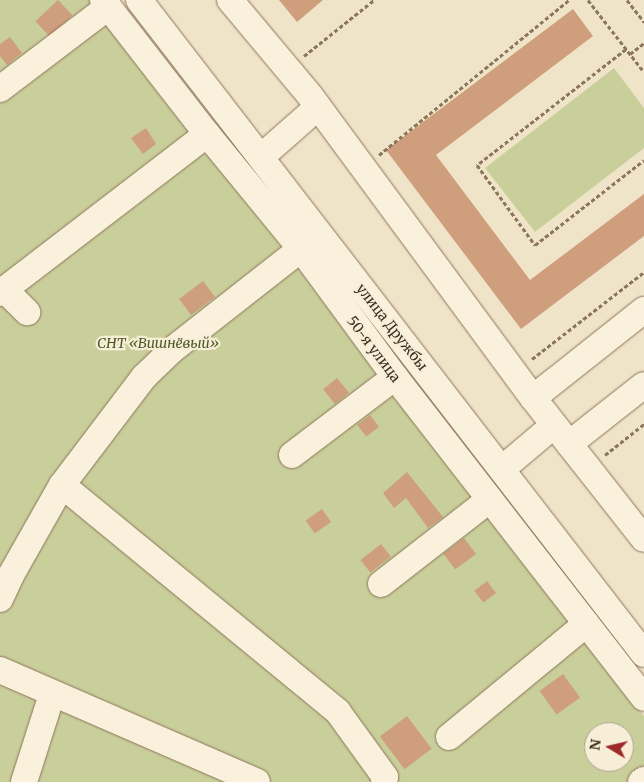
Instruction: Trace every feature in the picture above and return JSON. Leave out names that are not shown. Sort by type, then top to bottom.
[{"type":"street","name":"улица Дружбы","points":[[139,0],[644,654]]},
{"type":"street","points":[[230,0],[288,68],[318,107],[514,373],[644,539]]},
{"type":"street","points":[[0,89],[106,4]]},
{"type":"street","name":"50-я улица","points":[[106,4],[207,134],[301,249],[395,377],[644,698]]},
{"type":"street","points":[[261,157],[318,107]]},
{"type":"street","points":[[27,312],[2,291],[207,134]]},
{"type":"street","points":[[0,599],[10,575],[62,485],[144,377],[172,350],[301,249]]},
{"type":"street","points":[[533,398],[644,310]]},
{"type":"street","points":[[292,456],[395,377]]},
{"type":"street","points":[[502,469],[644,385]]},
{"type":"street","points":[[62,485],[338,712],[385,777],[384,782]]},
{"type":"street","points":[[381,584],[490,499]]},
{"type":"street","points":[[449,737],[586,624]]},
{"type":"street","points":[[0,670],[257,782]]},
{"type":"street","points":[[24,782],[52,694]]},
{"type":"path","points":[[288,68],[374,0]]},
{"type":"path","points":[[363,168],[569,0]]},
{"type":"path","points":[[588,0],[644,72]]},
{"type":"path","points":[[627,0],[644,22]]},
{"type":"path","points":[[630,54],[644,43]]},
{"type":"path","points":[[626,49],[477,165],[535,245],[644,160]]},
{"type":"path","points":[[514,373],[644,272]]},
{"type":"path","points":[[588,469],[644,424]]},
{"type":"green space","name":"СНТ «Вишнёвый»","points":[[0,0],[91,0],[644,716],[644,782],[0,782]]},
{"type":"green space","points":[[614,68],[644,108],[644,148],[535,232],[485,168]]},
{"type":"building","points":[[58,0],[72,15],[50,37],[35,21]]},
{"type":"building","points":[[279,0],[323,0],[297,22]]},
{"type":"building","points":[[573,9],[593,36],[436,155],[530,280],[644,194],[644,236],[521,329],[386,150]]},
{"type":"building","points":[[10,37],[22,53],[7,65],[0,56],[0,44]]},
{"type":"building","points":[[146,128],[156,144],[143,154],[131,138]]},
{"type":"building","points":[[203,281],[215,297],[191,315],[179,299]]},
{"type":"building","points":[[337,378],[349,393],[335,404],[323,389]]},
{"type":"building","points":[[370,415],[379,427],[366,437],[357,425]]},
{"type":"building","points":[[407,472],[443,517],[428,528],[406,498],[394,508],[383,493]]},
{"type":"building","points":[[322,509],[331,522],[315,534],[306,520]]},
{"type":"building","points":[[464,538],[476,554],[455,570],[443,554]]},
{"type":"building","points":[[381,544],[391,557],[370,573],[361,560]]},
{"type":"building","points":[[487,581],[496,593],[483,603],[474,591]]},
{"type":"building","points":[[563,674],[580,697],[557,715],[540,691]]},
{"type":"building","points":[[407,716],[432,749],[405,769],[380,736]]}]
